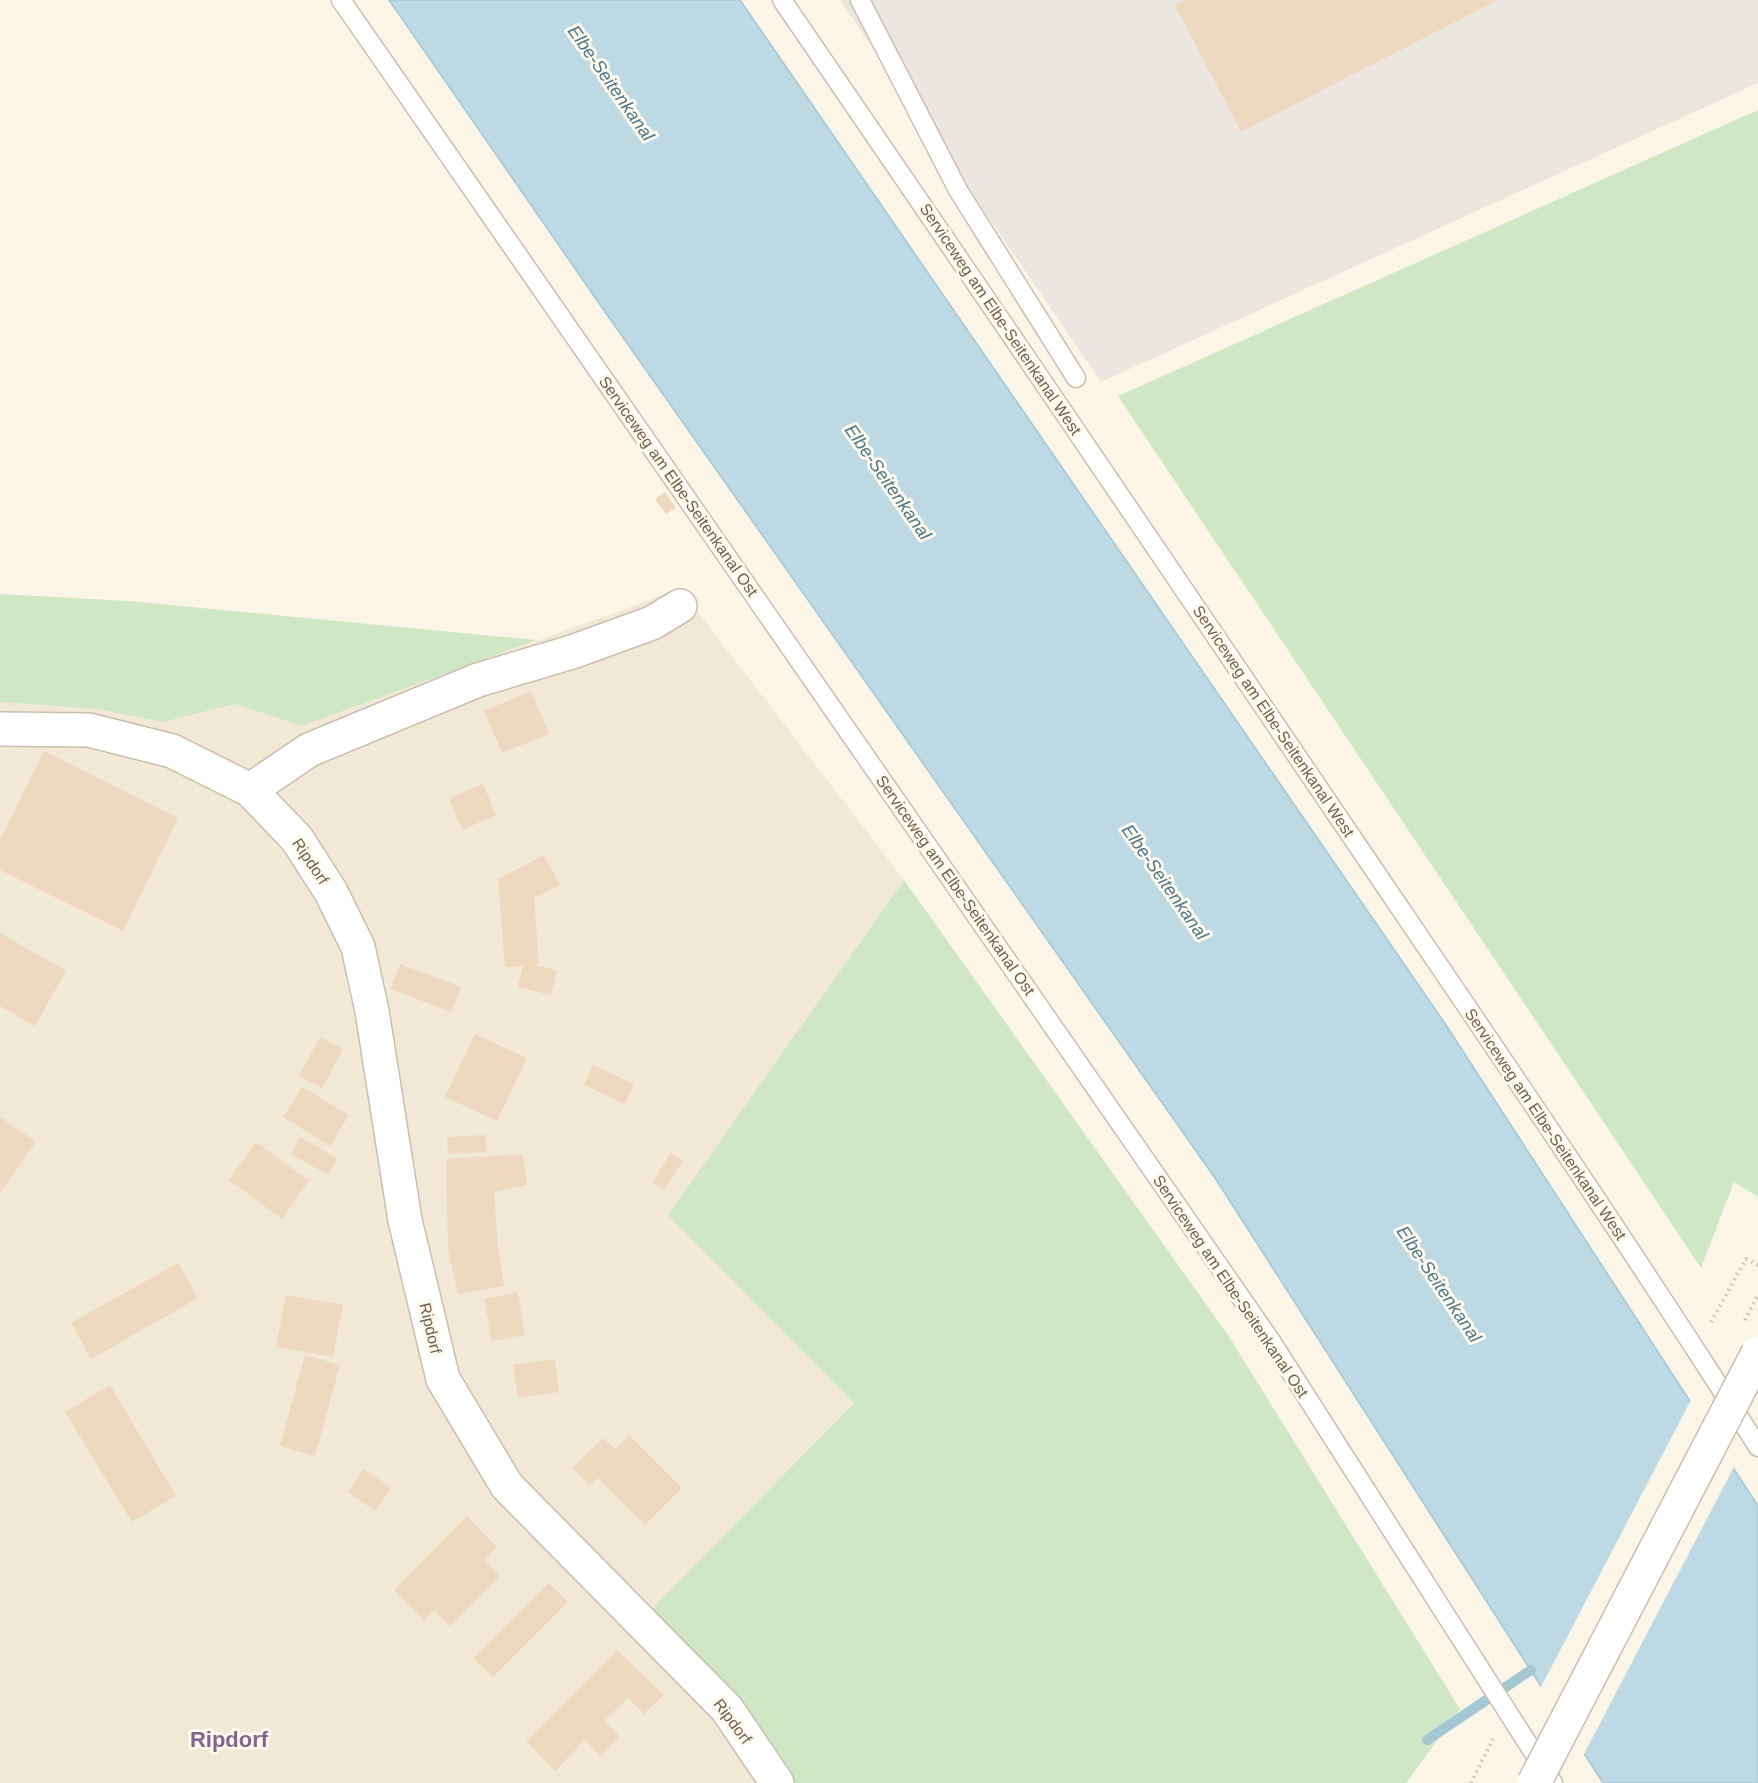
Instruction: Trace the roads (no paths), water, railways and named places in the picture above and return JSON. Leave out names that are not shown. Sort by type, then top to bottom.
[{"type":"street","points":[[250,790],[309,750],[478,680],[652,623],[680,606]]},
{"type":"street","name":"Ripdorf","points":[[0,729],[89,730],[172,751],[250,790],[297,839],[331,892],[358,947],[372,1011],[405,1220],[443,1379],[507,1486],[727,1710],[777,1783]]},
{"type":"street","points":[[1534,1783],[1758,1353]]},
{"type":"lane","name":"Serviceweg am Elbe-Seitenkanal Ost","points":[[340,0],[1270,1341],[1553,1783]]},
{"type":"lane","name":"Serviceweg am Elbe-Seitenkanal West","points":[[782,0],[1060,404],[1489,1038],[1697,1350],[1758,1447]]},
{"type":"lane","points":[[860,0],[958,190],[1076,378]]},
{"type":"water","name":"Elbe-Seitenkanal","points":[[389,0],[740,0],[1444,1022],[1758,1506],[1758,1783],[1603,1783],[1215,1178],[603,309]]},
{"type":"waterway","points":[[1427,1740],[1531,1670]]},
{"type":"district","name":"Ripdorf","points":[[229,1739]]}]
